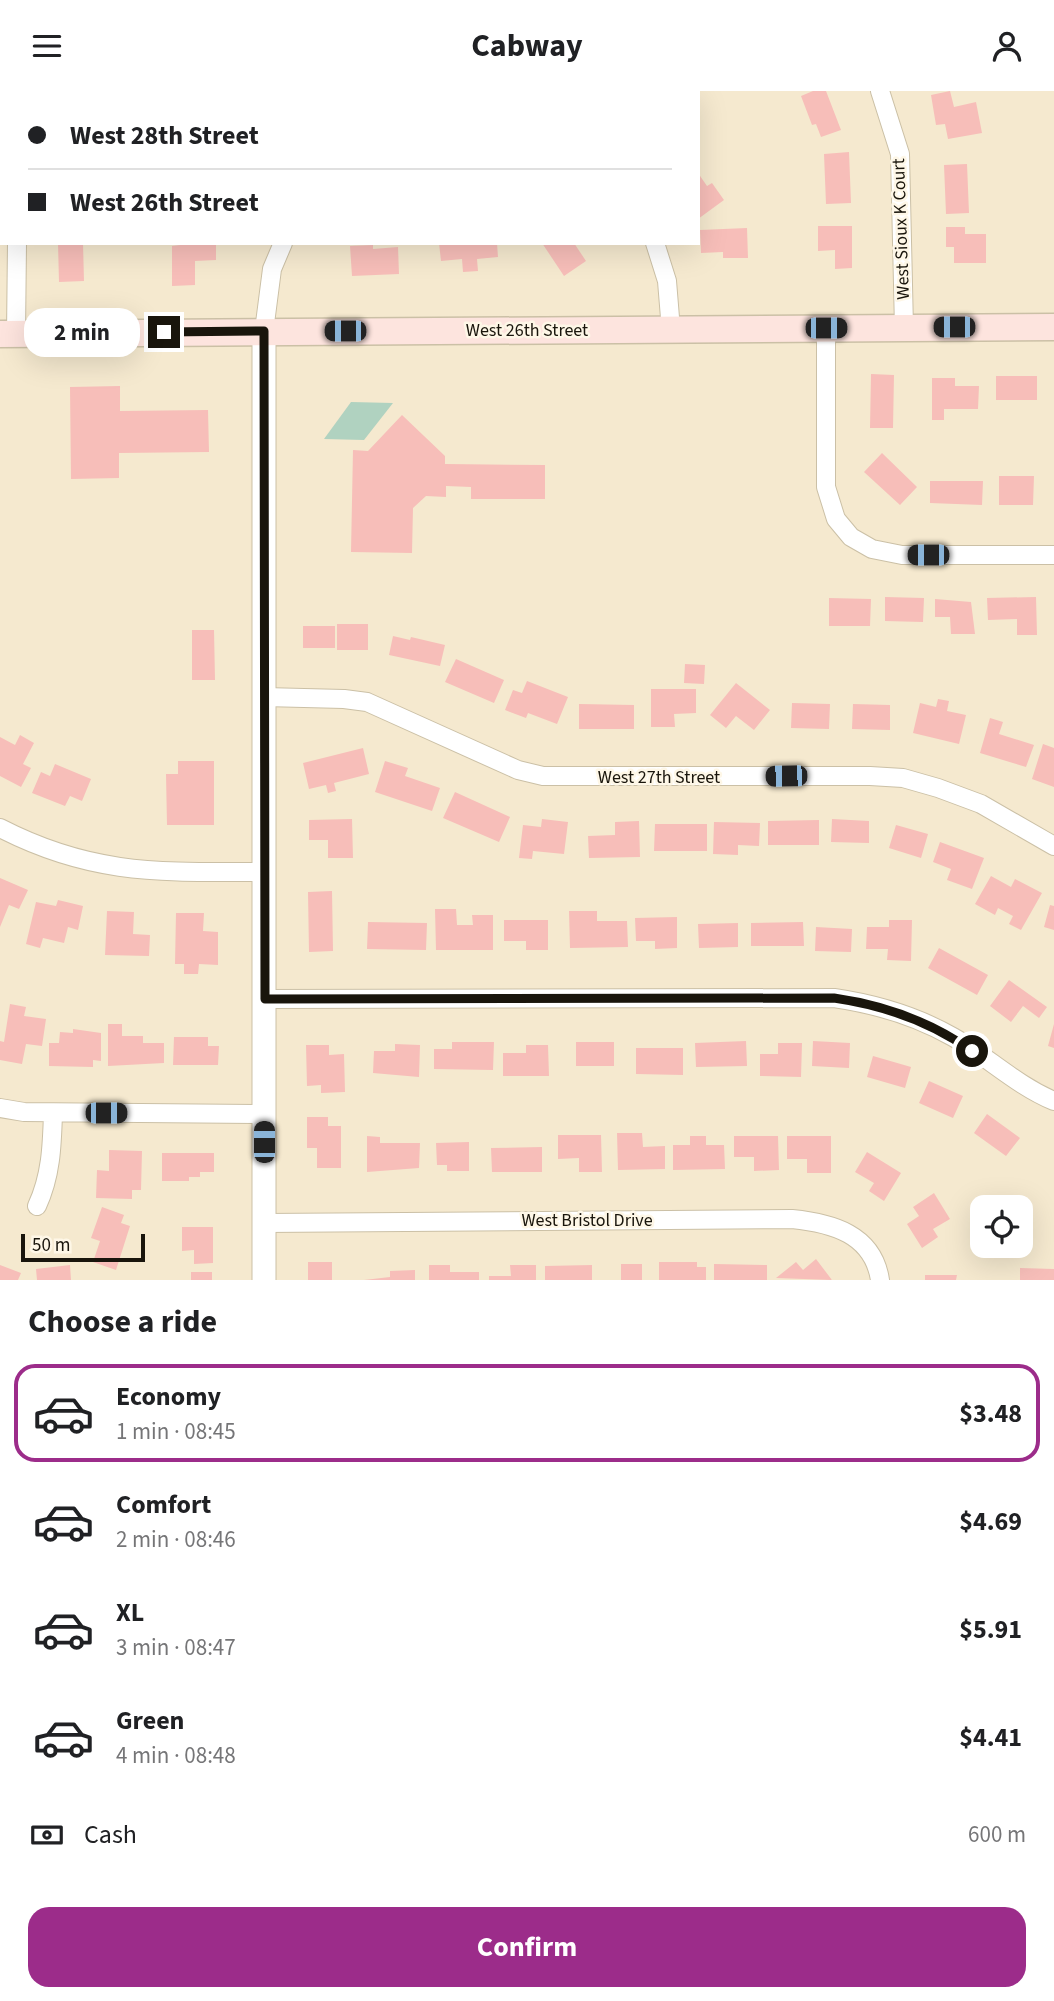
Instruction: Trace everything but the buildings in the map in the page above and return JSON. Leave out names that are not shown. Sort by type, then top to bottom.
[{"type":"main road","name":"West 26th Street","points":[[8,334],[1054,327]]},
{"type":"street","name":"West Sioux K Court","points":[[880,91],[900,153],[904,328]]},
{"type":"street","points":[[8,334],[17,245]]},
{"type":"street","points":[[264,1280],[264,331],[272,269],[282,245]]},
{"type":"street","points":[[656,245],[667,281],[671,330]]},
{"type":"street","points":[[826,328],[826,487],[836,519],[851,537],[872,549],[902,555],[1054,555]]},
{"type":"street","name":"West 27th Street","points":[[264,697],[367,702],[518,770],[543,775],[870,775],[903,778],[981,804],[1054,846]]},
{"type":"street","points":[[0,828],[65,857],[103,866],[167,872],[263,872]]},
{"type":"street","points":[[265,999],[834,998],[916,1019],[953,1037],[1011,1078],[1054,1101]]},
{"type":"street","points":[[0,1108],[53,1113],[263,1114]]},
{"type":"street","points":[[37,1206],[50,1168],[53,1113]]},
{"type":"street","name":"West Bristol Drive","points":[[264,1223],[792,1219],[820,1221],[856,1237],[874,1258],[880,1280]]},
{"type":"green space","points":[[351,402],[393,403],[364,440],[324,439]]},
{"type":"route","points":[[164,332],[264,331],[265,999],[834,998],[916,1019],[953,1037],[972,1051]]}]
